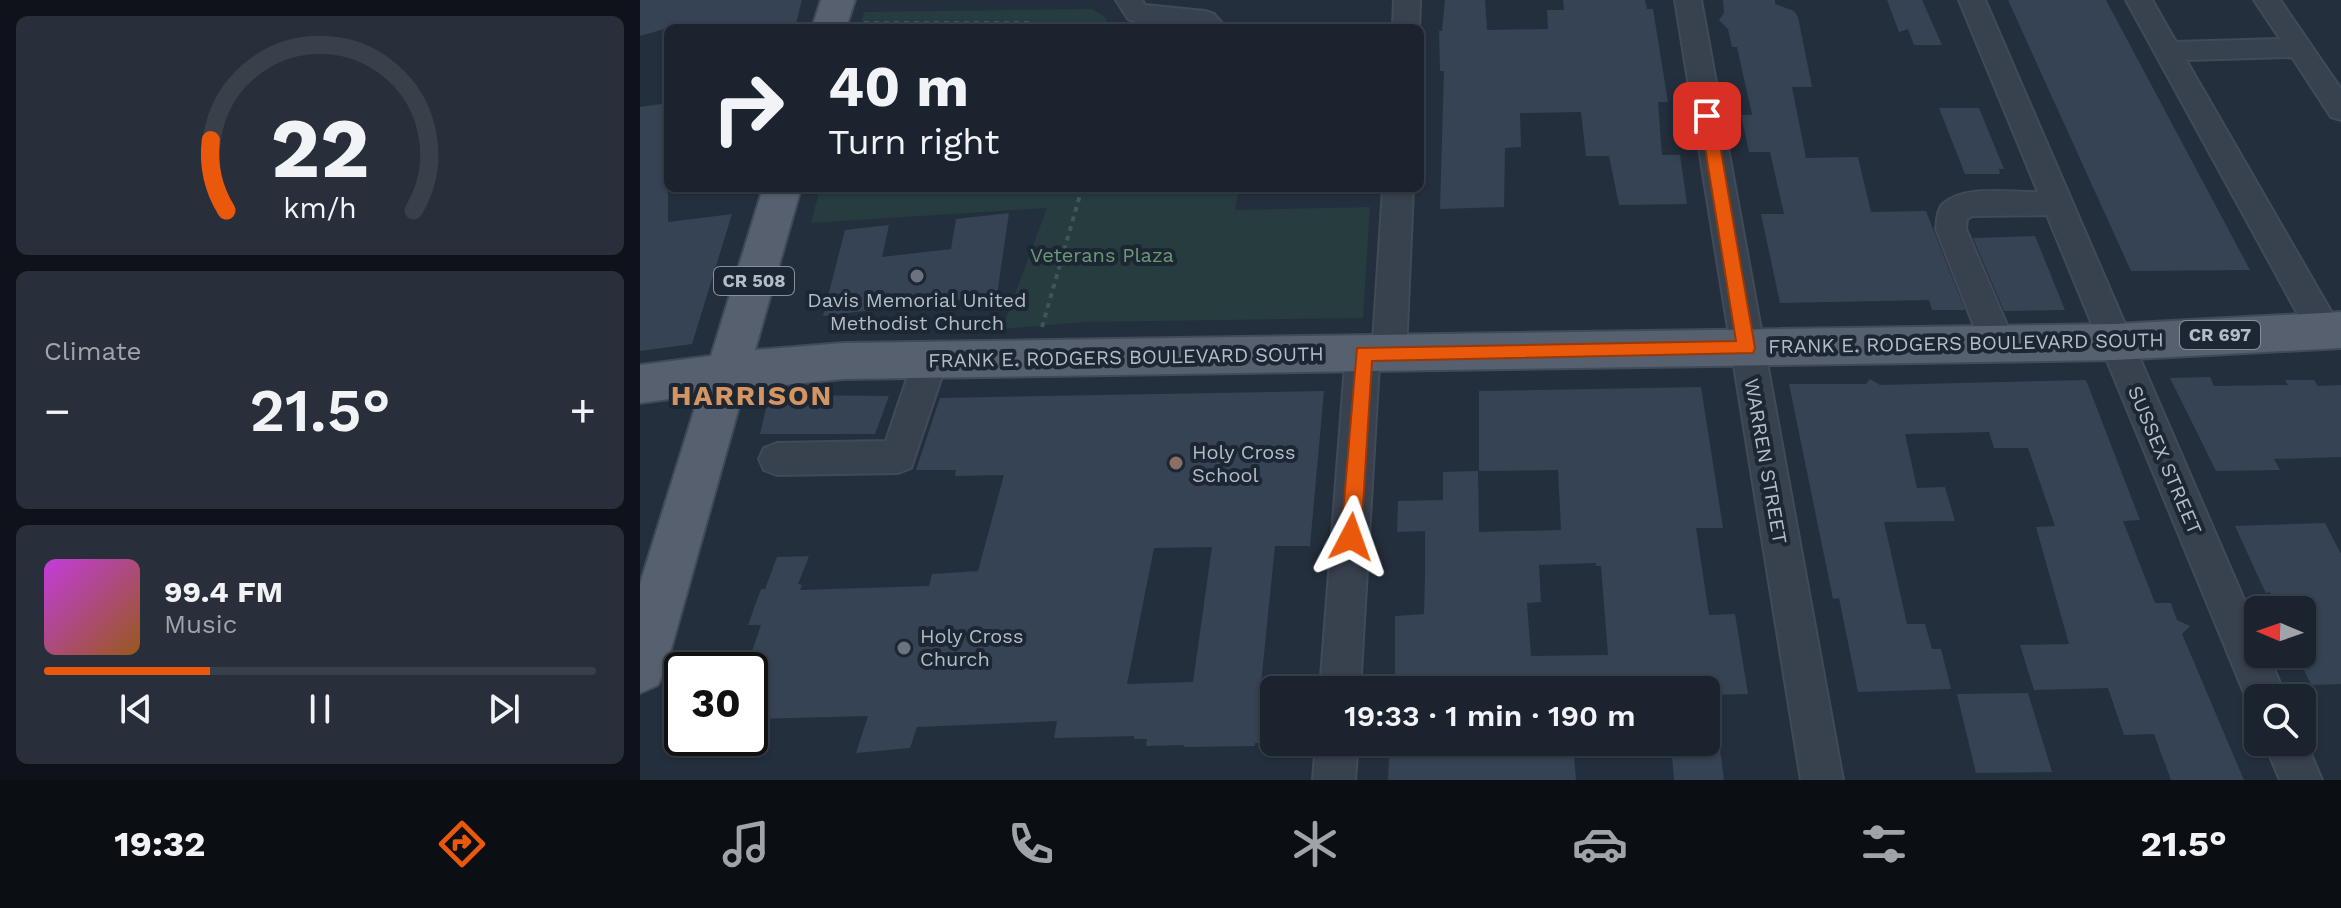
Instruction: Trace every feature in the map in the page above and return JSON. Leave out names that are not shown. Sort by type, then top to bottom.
[{"type":"main road","name":"CR 508","points":[[640,667],[781,192]]},
{"type":"main road","name":"FRANK E. RODGERS BOULEVARD SOUTH","points":[[727,373],[814,363],[2115,342],[2333,330]]},
{"type":"main road","name":"CR 697","points":[[640,384],[727,373]]},
{"type":"street","points":[[1129,0],[1137,13],[1205,20],[1209,24]]},
{"type":"street","points":[[1406,24],[1407,0]]},
{"type":"street","name":"WARREN STREET","points":[[1688,0],[1822,780]]},
{"type":"street","name":"SUSSEX STREET","points":[[1972,0],[2260,684]]},
{"type":"street","points":[[2139,0],[2333,330]]},
{"type":"street","points":[[2267,0],[2341,110]]},
{"type":"street","points":[[2168,51],[2300,48]]},
{"type":"street","points":[[1341,676],[1376,353],[1397,192]]},
{"type":"street","points":[[1998,344],[1951,229],[1953,213],[1967,205],[2056,203]]},
{"type":"street","points":[[777,459],[898,457],[930,361]]},
{"type":"street","points":[[1334,780],[1336,756]]},
{"type":"street","points":[[2291,756],[2301,780]]},
{"type":"path","points":[[833,17],[1035,24]]},
{"type":"path","points":[[1033,359],[1081,192]]},
{"type":"green space","points":[[1092,9],[1104,16],[1109,24],[861,24],[864,12]]},
{"type":"green space","name":"Veterans Plaza","points":[[819,192],[1238,192],[1235,210],[1370,207],[1363,318],[1084,322],[1002,329],[1047,208],[811,223]]},
{"type":"building","points":[[640,0],[802,0],[796,24],[664,24],[664,29],[640,36]]},
{"type":"building","points":[[1445,0],[1485,0],[1487,30],[1548,29],[1547,10],[1564,10],[1563,0],[1645,0],[1647,9],[1653,9],[1668,102],[1658,102],[1662,155],[1680,155],[1687,204],[1619,205],[1609,156],[1586,156],[1581,112],[1520,113],[1521,147],[1505,148],[1504,207],[1440,209],[1444,71],[1440,71],[1439,31],[1442,31]]},
{"type":"building","points":[[1723,0],[1775,0],[1775,4],[1794,11],[1798,17],[1812,87],[1792,87],[1806,158],[1858,157],[1871,212],[1926,211],[1965,310],[1932,310],[1929,300],[1780,303],[1761,214],[1784,214],[1770,152],[1749,152],[1741,115],[1752,115],[1737,47],[1732,47],[1728,29],[1719,20],[1724,13]]},
{"type":"building","points":[[1887,0],[1922,0],[1942,45],[1914,45],[1908,29],[1899,32]]},
{"type":"building","points":[[2008,0],[2106,0],[2250,270],[2131,271]]},
{"type":"building","points":[[664,104],[664,192],[668,192],[668,222],[732,214],[692,344],[640,351],[640,107]]},
{"type":"building","points":[[1939,108],[1979,108],[2004,169],[1999,169],[2000,174],[1965,174]]},
{"type":"building","name":"Davis Memorial United Methodist Church","points":[[1009,213],[997,295],[823,316],[845,230],[889,225],[882,257],[951,249],[956,219]]},
{"type":"building","points":[[2035,236],[2065,310],[2004,311],[1973,238]]},
{"type":"building","points":[[2210,377],[2214,386],[2288,385],[2285,380],[2314,380],[2318,386],[2341,385],[2341,457],[2274,459],[2280,470],[2216,471],[2170,378]]},
{"type":"building","points":[[1870,379],[1880,385],[2086,380],[2140,520],[2123,521],[2155,603],[2171,603],[2177,620],[2190,626],[2182,634],[2244,780],[2171,780],[2154,734],[2124,735],[2108,688],[2034,690],[2020,645],[2069,644],[2036,527],[2055,526],[2028,448],[1994,448],[1989,432],[1905,434],[1917,488],[1945,487],[1955,521],[1884,522],[1907,624],[1925,624],[1932,649],[1941,649],[1951,689],[1858,692],[1839,598],[1833,599],[1789,384],[1866,384]]},
{"type":"building","points":[[1701,387],[1723,528],[1696,528],[1709,615],[1735,614],[1748,694],[1720,695],[1720,676],[1395,676],[1395,616],[1424,614],[1425,577],[1425,531],[1397,532],[1398,501],[1443,500],[1443,472],[1478,471],[1479,532],[1561,530],[1558,470],[1479,471],[1479,391]],"holes":[[[1596,563],[1596,566],[1601,566],[1608,655],[1531,656],[1527,603],[1541,602],[1539,565]]]},
{"type":"building","points":[[1324,391],[1310,546],[1275,546],[1260,676],[1260,743],[1255,743],[1255,746],[1184,747],[1146,746],[1147,739],[1134,739],[1134,736],[1054,738],[1057,721],[917,727],[910,748],[856,753],[868,716],[768,719],[768,652],[752,652],[761,625],[748,625],[777,557],[809,556],[798,584],[802,585],[800,590],[929,586],[932,574],[978,571],[1004,475],[955,476],[956,470],[916,470],[940,398]],"holes":[[[1212,547],[1193,682],[1127,684],[1154,548]]]},
{"type":"building","points":[[785,395],[889,396],[875,434],[760,434],[767,404]]},
{"type":"building","points":[[2325,523],[2341,554],[2341,684],[2311,684],[2303,668],[2316,668],[2316,596],[2272,596],[2270,592],[2266,593],[2235,526]]},
{"type":"building","points":[[2028,693],[2052,772],[1976,773],[1957,694]]},
{"type":"building","points":[[1720,750],[1724,780],[1674,780],[1672,756],[1720,756]]},
{"type":"building","points":[[1389,756],[1574,756],[1576,780],[1388,780]]},
{"type":"place","name":"Davis Memorial United Methodist Church","points":[[917,276]]},
{"type":"place","name":"Holy Cross School","points":[[1176,463]]},
{"type":"place","name":"Holy Cross Church","points":[[904,648]]},
{"type":"district","name":"HARRISON","points":[[752,395]]},
{"type":"route","points":[[1351,537],[1363,353],[1746,348],[1707,116]]}]
